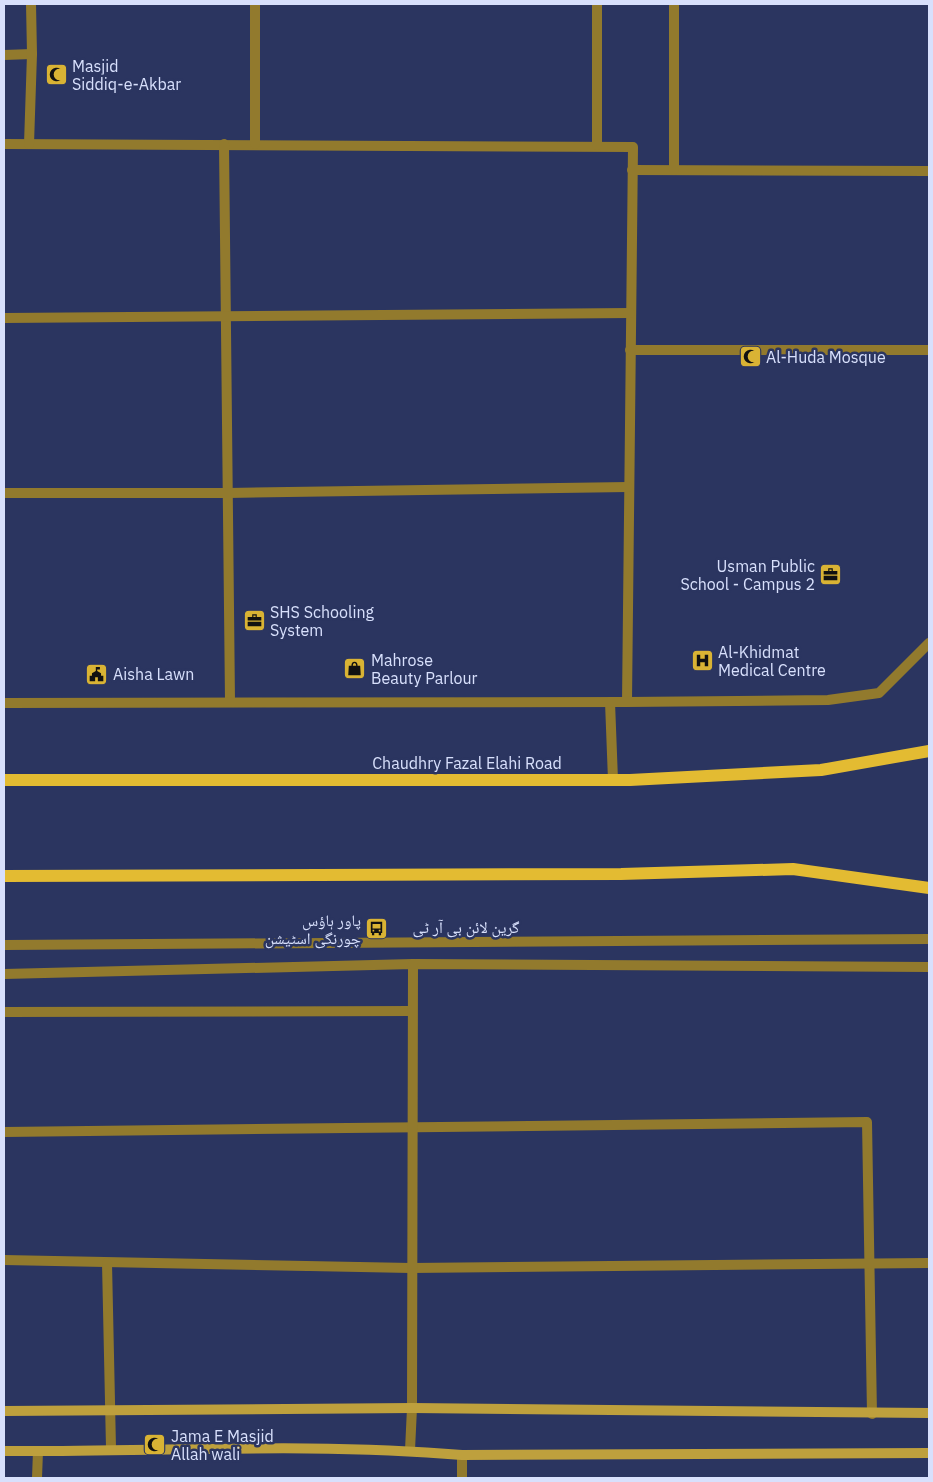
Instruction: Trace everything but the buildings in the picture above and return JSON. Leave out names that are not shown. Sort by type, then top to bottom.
[{"type":"main road","name":"Chaudhry Fazal Elahi Road","points":[[4,780],[612,780],[821,770],[929,751]]},
{"type":"main road","points":[[4,876],[622,874],[793,869],[929,888]]},
{"type":"street","points":[[29,144],[32,54],[31,4]]},
{"type":"street","points":[[255,4],[255,144]]},
{"type":"street","points":[[597,4],[597,145]]},
{"type":"street","points":[[674,4],[674,170]]},
{"type":"street","points":[[4,55],[32,54]]},
{"type":"street","points":[[4,144],[597,145],[633,147],[627,702]]},
{"type":"street","points":[[224,144],[230,701]]},
{"type":"street","points":[[632,170],[929,171]]},
{"type":"street","points":[[4,318],[226,318],[630,313]]},
{"type":"street","points":[[630,350],[929,350]]},
{"type":"street","points":[[4,493],[228,493],[628,487]]},
{"type":"street","points":[[4,703],[828,700],[879,693],[929,643]]},
{"type":"street","points":[[610,702],[612,780]]},
{"type":"street","name":"گرین لائن بی آر ٹی","points":[[4,945],[929,939]]},
{"type":"street","points":[[4,974],[412,964],[929,967]]},
{"type":"street","points":[[410,1450],[412,1408],[412,964]]},
{"type":"street","points":[[4,1012],[412,1011]]},
{"type":"street","points":[[4,1132],[868,1122],[872,1414]]},
{"type":"street","points":[[4,1260],[411,1268],[929,1263]]},
{"type":"street","points":[[107,1262],[111,1448]]},
{"type":"street","points":[[4,1410],[412,1408],[872,1414],[929,1413]]},
{"type":"street","points":[[4,1451],[111,1448],[410,1450],[462,1455],[929,1453]]},
{"type":"street","points":[[37,1478],[38,1451]]},
{"type":"street","points":[[462,1455],[462,1478]]},
{"type":"place","name":"Masjid Siddiq-e-Akbar","points":[[56,75]]},
{"type":"place","name":"Al-Huda Mosque","points":[[750,357]]},
{"type":"place","name":"Usman Public School - Campus 2","points":[[831,575]]},
{"type":"place","name":"SHS Schooling System","points":[[254,621]]},
{"type":"place","name":"Al-Khidmat Medical Centre","points":[[702,661]]},
{"type":"place","name":"Mahrose Beauty Parlour","points":[[355,669]]},
{"type":"place","name":"Aisha Lawn","points":[[97,674]]},
{"type":"place","name":"پاور ہاؤس چورنگی اسٹیشن","points":[[377,929]]},
{"type":"place","name":"Jama E Masjid Allah wali","points":[[155,1445]]}]
